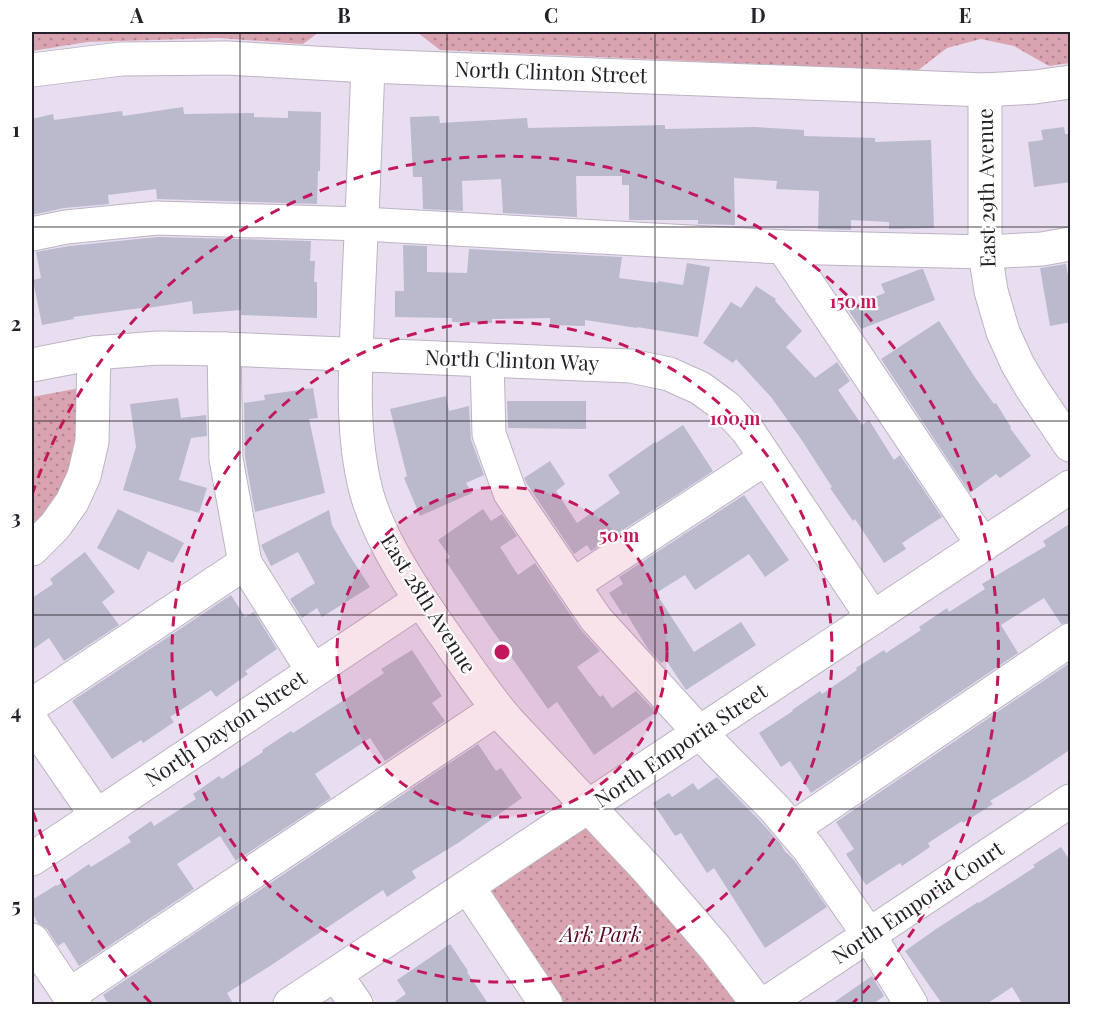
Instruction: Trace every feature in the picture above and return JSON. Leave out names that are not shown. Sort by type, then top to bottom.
[{"type":"street","name":"North Clinton Street","points":[[32,70],[121,59],[227,58],[369,66],[985,90],[1071,82]]},
{"type":"street","name":"East 28th Avenue","points":[[369,66],[355,427],[366,493],[380,529],[420,600],[497,709],[648,870],[716,948],[758,1005]]},
{"type":"street","name":"East 29th Avenue","points":[[985,90],[985,252],[991,291],[1003,332],[1017,363],[1071,445]]},
{"type":"street","points":[[32,234],[66,227],[157,218],[362,224],[783,247],[985,252],[1042,249],[1071,244]]},
{"type":"street","points":[[783,247],[982,545]]},
{"type":"street","name":"North Clinton Way","points":[[32,365],[94,353],[158,348],[631,366],[669,374],[700,388],[726,407],[748,431],[873,618]]},
{"type":"street","points":[[224,349],[226,459],[245,563],[313,671]]},
{"type":"street","points":[[32,549],[55,526],[72,502],[84,476],[92,442],[94,353]]},
{"type":"street","points":[[487,361],[489,434],[510,493],[596,619],[700,733],[774,808],[809,849],[869,935],[911,1005]]},
{"type":"street","points":[[573,585],[766,458]]},
{"type":"street","name":"North Emporia Street","points":[[290,1005],[1071,487]]},
{"type":"street","points":[[32,705],[245,563]]},
{"type":"street","name":"North Dayton Street","points":[[32,859],[420,600]]},
{"type":"street","points":[[792,829],[1071,640]]},
{"type":"street","points":[[32,940],[72,1000],[497,709]]},
{"type":"street","points":[[32,722],[96,815]]},
{"type":"street","name":"North Emporia Court","points":[[765,1005],[1071,801]]},
{"type":"street","points":[[468,887],[546,1005]]},
{"type":"street","points":[[336,975],[356,1005]]},
{"type":"green space","points":[[32,32],[319,32],[303,44],[219,38],[87,42],[32,51]]},
{"type":"green space","points":[[417,32],[1070,32],[1070,63],[1049,66],[1014,46],[981,39],[947,48],[917,71],[440,50]]},
{"type":"green space","points":[[80,388],[81,422],[65,489],[32,530],[32,397]]},
{"type":"green space","name":"Ark Park","points":[[593,821],[750,1004],[565,1004],[490,891]]},
{"type":"building","points":[[183,107],[184,114],[254,113],[254,117],[288,118],[288,111],[321,112],[317,204],[157,199],[156,189],[108,195],[109,204],[64,208],[32,215],[32,119],[53,114],[54,120],[122,111],[123,116]]},
{"type":"building","points":[[439,116],[440,123],[527,118],[528,128],[665,125],[665,129],[755,127],[804,130],[804,136],[875,138],[875,142],[931,140],[934,228],[889,229],[889,222],[851,220],[851,230],[818,229],[819,191],[776,189],[777,181],[734,178],[735,225],[698,224],[698,220],[629,220],[629,185],[622,185],[622,176],[576,176],[577,217],[503,213],[501,179],[462,181],[463,211],[423,209],[422,177],[413,177],[410,117]]},
{"type":"building","points":[[1064,127],[1065,134],[1071,134],[1071,182],[1034,187],[1028,142],[1043,140],[1041,130]]},
{"type":"building","points":[[158,237],[311,241],[310,261],[315,261],[314,282],[317,282],[317,318],[241,315],[241,310],[193,314],[192,301],[73,317],[74,319],[42,325],[33,280],[41,278],[36,252],[69,246]]},
{"type":"building","points":[[403,245],[427,246],[427,272],[467,273],[469,249],[622,257],[619,278],[683,285],[687,263],[710,267],[698,337],[585,320],[585,326],[550,325],[550,318],[492,319],[492,323],[452,322],[452,318],[395,317],[395,291],[404,291]]},
{"type":"building","points":[[1066,264],[1071,294],[1071,322],[1050,326],[1040,268]]},
{"type":"building","points":[[923,269],[935,300],[861,329],[847,308],[885,293],[881,284]]},
{"type":"building","points":[[756,286],[776,299],[775,301],[802,331],[786,347],[815,378],[837,362],[850,381],[838,390],[862,425],[869,420],[894,460],[900,455],[942,517],[902,543],[906,549],[884,563],[855,519],[853,521],[830,488],[832,487],[801,439],[771,397],[736,359],[733,363],[703,343],[731,302],[741,308]]},
{"type":"building","points":[[939,321],[974,376],[994,404],[996,403],[1010,428],[1031,456],[1000,478],[996,474],[970,493],[881,359]]},
{"type":"building","points":[[313,388],[318,418],[309,419],[325,493],[255,512],[245,457],[244,403],[265,400],[264,395]]},
{"type":"building","points":[[446,396],[449,411],[469,406],[471,440],[484,475],[466,483],[472,493],[420,516],[404,478],[407,476],[390,409]]},
{"type":"building","points":[[178,398],[181,418],[206,415],[207,436],[191,438],[179,480],[207,488],[199,513],[123,490],[136,447],[130,404]]},
{"type":"building","points":[[507,401],[586,401],[586,429],[508,428]]},
{"type":"building","points":[[683,425],[713,471],[591,551],[587,545],[574,554],[524,478],[550,461],[565,484],[556,491],[577,523],[620,493],[608,475]]},
{"type":"building","points":[[744,495],[789,560],[765,577],[749,554],[695,590],[685,575],[656,593],[694,652],[741,622],[756,645],[686,690],[666,660],[661,663],[648,649],[626,613],[623,615],[609,593],[623,584],[619,577]]},
{"type":"building","points":[[118,509],[184,543],[173,563],[148,551],[139,570],[97,548]]},
{"type":"building","points":[[483,509],[491,521],[502,514],[517,536],[500,547],[518,575],[535,563],[581,630],[600,651],[577,667],[600,697],[603,695],[612,708],[636,691],[656,712],[594,755],[557,702],[548,709],[445,560],[450,557],[438,540]]},
{"type":"building","points":[[329,510],[332,525],[370,587],[322,617],[317,608],[302,618],[290,599],[315,583],[298,552],[271,566],[261,545]]},
{"type":"building","points":[[1071,523],[1071,622],[1061,624],[1044,598],[1001,625],[1018,653],[811,793],[790,761],[781,767],[759,733],[820,691],[822,694],[884,650],[886,653],[921,630],[919,627],[947,608],[949,612],[985,589],[982,584],[1046,546],[1043,541]]},
{"type":"building","points":[[85,552],[115,592],[102,602],[119,625],[64,661],[49,638],[32,650],[32,598],[53,584],[50,579]]},
{"type":"building","points":[[231,595],[245,617],[254,612],[277,649],[245,671],[248,674],[216,697],[211,690],[170,717],[174,722],[143,743],[141,740],[112,759],[72,701]]},
{"type":"building","points":[[412,650],[442,696],[432,703],[445,721],[385,761],[370,738],[315,774],[331,798],[236,861],[220,836],[177,864],[194,889],[79,966],[64,942],[58,946],[47,929],[38,923],[32,912],[32,900],[89,864],[91,867],[131,842],[128,837],[151,821],[154,826],[196,799],[193,794],[219,776],[222,779],[291,731],[293,733],[344,700],[384,673],[381,669]]},
{"type":"building","points":[[1071,662],[1071,749],[990,801],[993,804],[928,843],[930,847],[902,866],[900,863],[866,885],[846,854],[854,849],[836,822]]},
{"type":"building","points":[[478,744],[496,771],[501,768],[522,798],[458,843],[412,871],[416,878],[387,897],[383,890],[227,993],[234,1005],[109,1005],[103,995]]},
{"type":"building","points":[[717,777],[780,843],[827,907],[765,948],[714,868],[707,873],[681,833],[675,836],[653,803],[669,793],[672,797],[693,783],[698,790]]},
{"type":"building","points":[[1061,847],[1071,862],[1071,1005],[1023,1005],[1012,987],[985,1005],[943,1005],[905,951],[1035,867],[1033,865]]},
{"type":"building","points":[[450,944],[489,1005],[390,1005],[406,994],[397,980]]},
{"type":"building","points":[[872,976],[884,996],[872,1005],[830,1005]]}]
